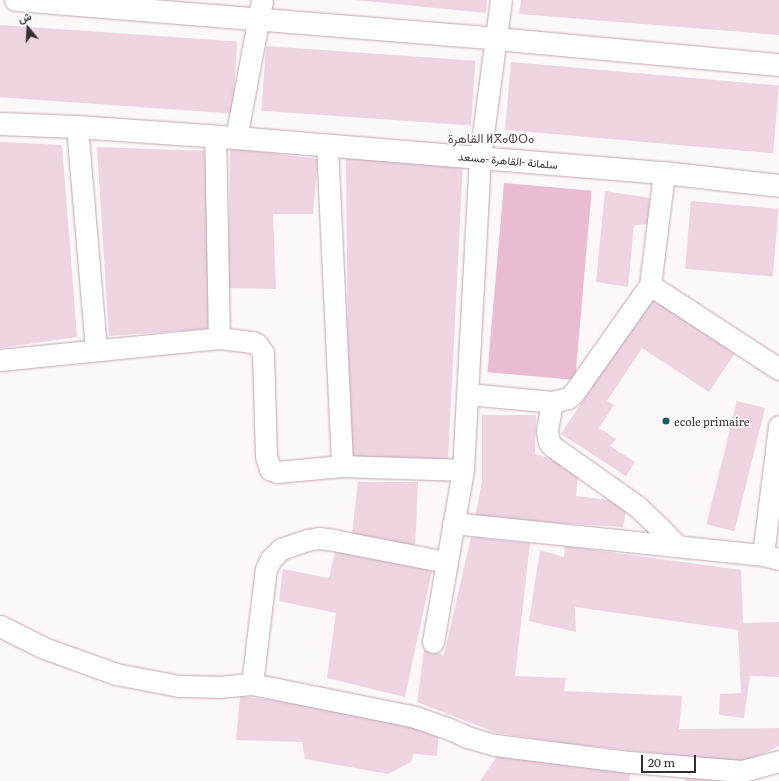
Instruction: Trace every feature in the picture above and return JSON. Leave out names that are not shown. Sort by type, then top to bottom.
[{"type":"street","points":[[16,0],[261,10],[497,39],[779,65]]},
{"type":"street","points":[[433,642],[463,470],[480,157],[497,39],[501,0]]},
{"type":"street","points":[[219,338],[226,137],[261,10]]},
{"type":"street","name":"سلمانة -القاهرة -مسعد","points":[[0,124],[77,127],[226,137],[480,157],[664,173],[779,186]]},
{"type":"street","points":[[77,127],[96,350]]},
{"type":"street","points":[[327,145],[342,466]]},
{"type":"street","points":[[468,394],[552,402],[564,400],[573,394],[650,285],[664,173]]},
{"type":"street","points":[[650,285],[779,369]]},
{"type":"street","points":[[0,360],[219,338],[253,342],[257,344],[263,353],[266,456],[270,469],[277,472],[342,466],[463,470]]},
{"type":"street","points":[[552,402],[547,436],[552,446],[638,507],[677,546]]},
{"type":"street","points":[[453,523],[771,557],[779,426]]},
{"type":"street","points":[[252,684],[266,569],[271,559],[280,550],[306,540],[326,539],[446,562]]},
{"type":"street","points":[[0,626],[44,648],[116,674],[179,686],[218,687],[252,684],[386,710],[431,722],[467,737],[495,745],[526,750],[678,767],[742,771],[779,761]]},
{"type":"shaded area","points":[[504,183],[592,191],[575,380],[487,372]]},
{"type":"building","points":[[355,0],[487,0],[486,13]]},
{"type":"building","points":[[521,0],[779,0],[779,35],[519,14]]},
{"type":"building","points":[[0,25],[237,42],[232,113],[0,97]]},
{"type":"building","points":[[266,46],[475,61],[471,125],[261,111]]},
{"type":"building","points":[[511,62],[779,85],[773,153],[505,130]]},
{"type":"building","points":[[0,142],[62,145],[77,337],[0,348]]},
{"type":"building","points":[[97,147],[210,151],[208,329],[109,336]]},
{"type":"building","points":[[230,148],[318,159],[313,214],[273,214],[276,289],[228,288]]},
{"type":"building","points":[[346,153],[463,161],[448,460],[349,458]]},
{"type":"building","points":[[605,191],[650,198],[649,224],[634,225],[628,287],[596,282]]},
{"type":"building","points":[[691,201],[779,209],[773,276],[685,269]]},
{"type":"building","points":[[654,292],[739,347],[709,392],[642,348],[607,401],[614,405],[599,428],[616,439],[610,446],[635,462],[626,476],[561,434]]},
{"type":"building","points":[[737,401],[765,408],[734,531],[706,524]]},
{"type":"building","points":[[482,415],[536,415],[535,454],[579,467],[576,496],[628,502],[623,527],[475,518],[482,481]]},
{"type":"building","points":[[358,482],[418,482],[415,548],[352,535]]},
{"type":"building","points":[[471,537],[530,543],[515,676],[566,678],[564,691],[682,696],[679,729],[779,728],[779,746],[744,763],[563,743],[497,733],[417,702],[424,650],[444,655]]},
{"type":"building","points":[[565,546],[741,570],[743,623],[779,622],[779,677],[750,676],[744,718],[719,715],[720,694],[741,693],[738,630],[575,607],[576,632],[529,621],[540,550],[564,557]]},
{"type":"building","points":[[336,548],[432,571],[405,697],[327,678],[336,613],[279,601],[283,569],[329,578]]},
{"type":"building","points":[[240,696],[307,704],[439,728],[437,756],[414,754],[411,762],[388,774],[305,759],[302,742],[236,740]]},
{"type":"building","points":[[502,749],[549,763],[555,754],[631,767],[629,781],[480,781]]},
{"type":"building","points":[[725,775],[724,781],[685,781],[687,776]]},
{"type":"place","name":"ecole primaire","points":[[666,421]]},
{"type":"district","name":"القاهرة ⵍⴳⴰⵀⵔⴰ","points":[[491,138]]}]
